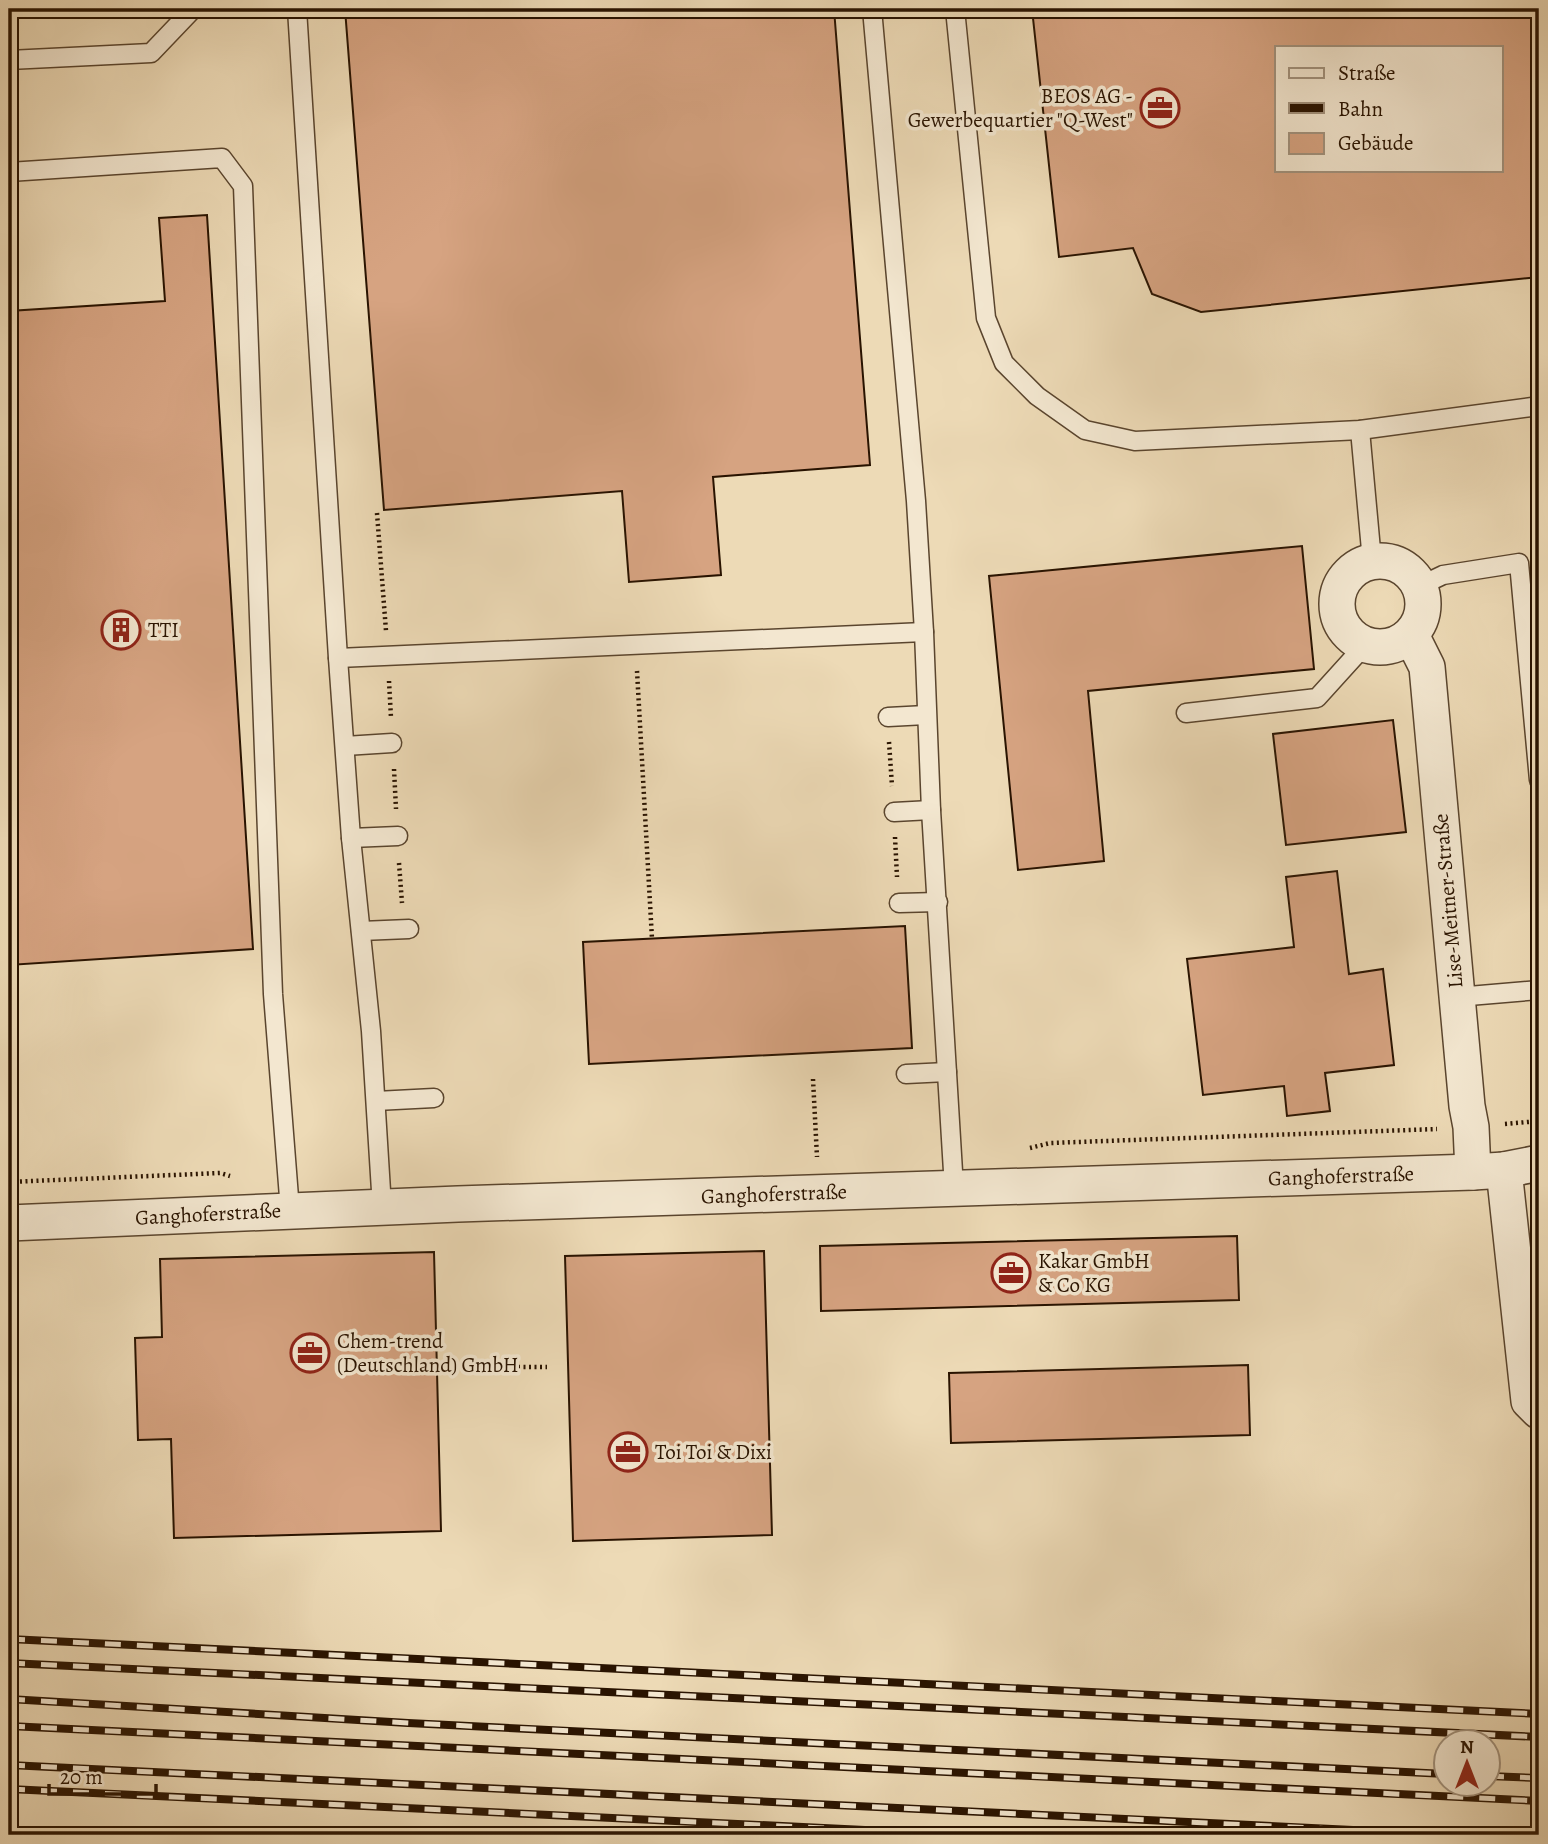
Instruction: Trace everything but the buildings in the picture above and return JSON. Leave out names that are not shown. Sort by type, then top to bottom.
[{"type":"street","points":[[1372,561],[1387,561],[1400,565],[1412,574],[1420,586],[1423,612],[1419,625],[1401,642],[1390,647],[1365,645],[1352,638],[1343,628],[1337,614],[1336,600],[1348,575],[1359,566],[1372,561]]},
{"type":"street","name":"Lise-Meitner-Straße","points":[[1411,635],[1427,667],[1471,1127],[1488,1171],[1529,1401],[1539,1411]]},
{"type":"street","name":"Ganghoferstraße","points":[[9,1223],[290,1210],[1488,1171],[1539,1163]]},
{"type":"lane","points":[[9,60],[151,53],[193,9]]},
{"type":"lane","points":[[297,9],[338,658],[351,838],[376,1101],[382,1207]]},
{"type":"lane","points":[[872,9],[916,501],[954,1188]]},
{"type":"lane","points":[[955,9],[986,318],[1004,363],[1037,396],[1085,430],[1135,441],[1360,430],[1539,406]]},
{"type":"lane","points":[[9,172],[222,158],[243,186],[273,994],[290,1210]]},
{"type":"lane","points":[[1360,430],[1372,561]]},
{"type":"lane","points":[[1420,586],[1443,575],[1518,564],[1539,780]]},
{"type":"lane","points":[[338,658],[925,632]]},
{"type":"lane","points":[[1186,713],[1317,698],[1365,645]]},
{"type":"lane","points":[[888,717],[926,715]]},
{"type":"lane","points":[[345,746],[392,743]]},
{"type":"lane","points":[[894,811],[931,810]]},
{"type":"lane","points":[[351,838],[398,836]]},
{"type":"lane","points":[[899,904],[938,902]]},
{"type":"lane","points":[[361,931],[409,929]]},
{"type":"lane","points":[[1457,997],[1539,990]]},
{"type":"lane","points":[[906,1074],[947,1072]]},
{"type":"lane","points":[[376,1101],[434,1098]]},
{"type":"path","points":[[635,645],[652,939]]},
{"type":"path","points":[[813,1079],[817,1162]]},
{"type":"path","points":[[463,1367],[547,1367]]},
{"type":"railway","points":[[9,1639],[1539,1714]]},
{"type":"railway","points":[[9,1663],[1539,1737]]},
{"type":"railway","points":[[9,1699],[408,1723],[1432,1773]]},
{"type":"railway","points":[[9,1726],[1539,1801]]},
{"type":"railway","points":[[9,1765],[1457,1835]]},
{"type":"railway","points":[[1502,1777],[1539,1778]]},
{"type":"railway","points":[[9,1789],[968,1835]]},
{"type":"place","name":"BEOS AG - Gewerbequartier \"Q-West\"","points":[[1160,108]]},
{"type":"place","name":"TTI","points":[[121,630]]},
{"type":"place","name":"Kakar GmbH & Co KG","points":[[1011,1273]]},
{"type":"place","name":"Chem-trend (Deutschland) GmbH","points":[[310,1353]]},
{"type":"place","name":"Toi Toi & Dixi","points":[[628,1452]]}]
